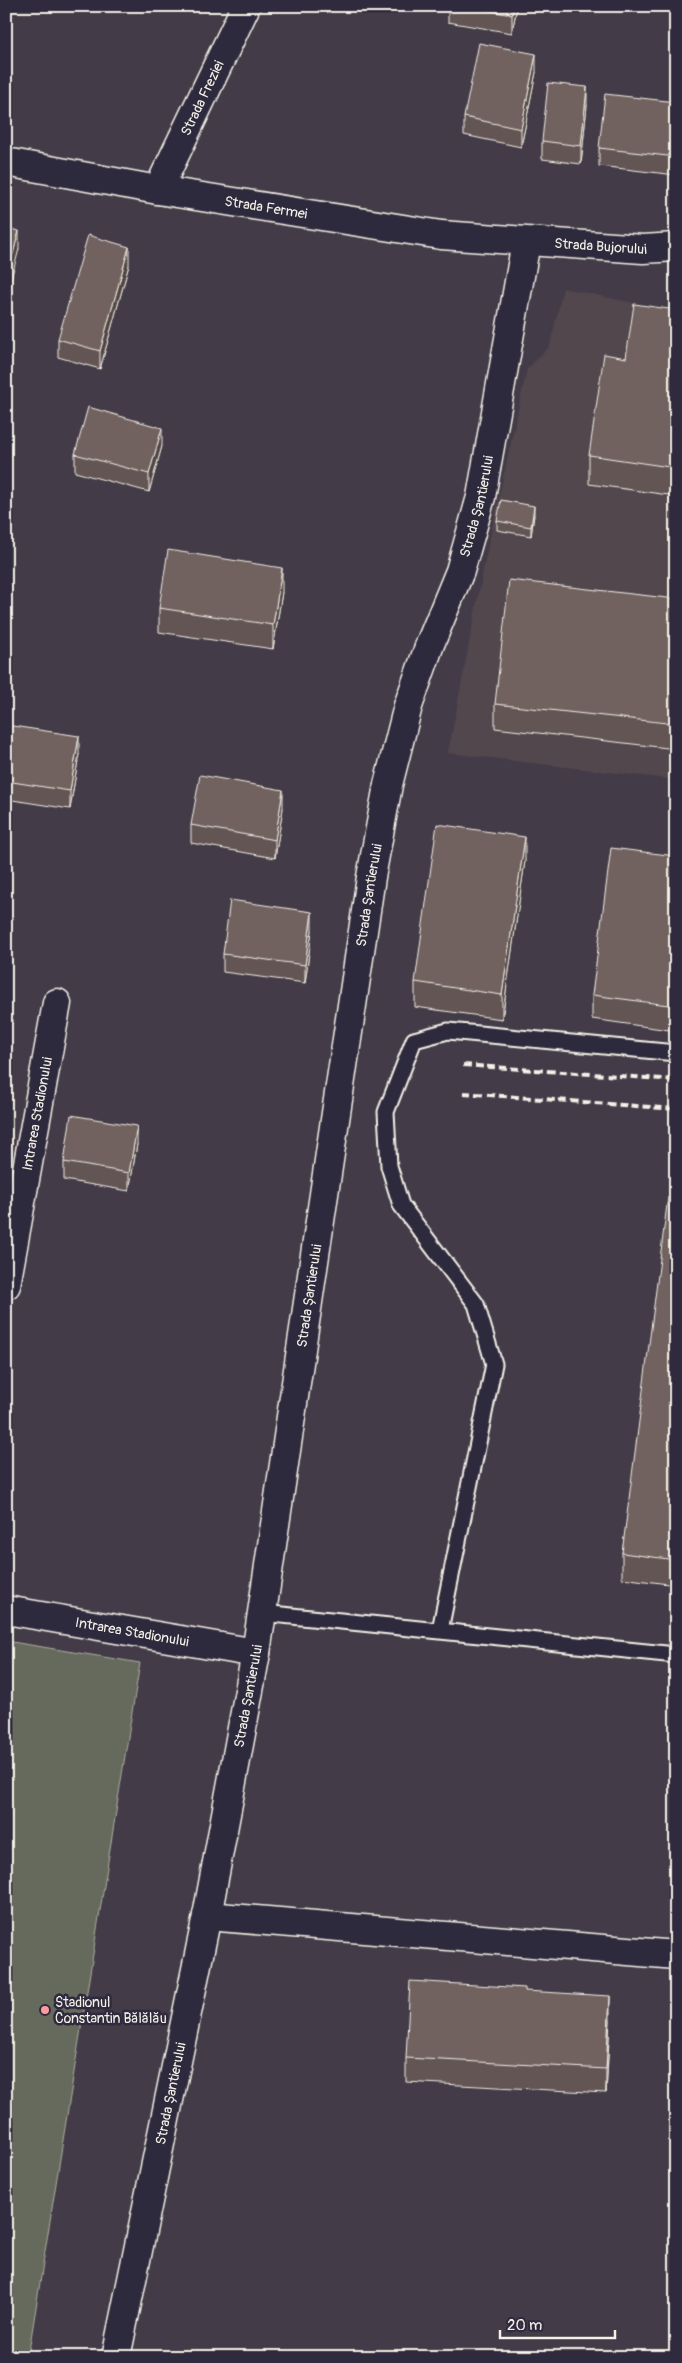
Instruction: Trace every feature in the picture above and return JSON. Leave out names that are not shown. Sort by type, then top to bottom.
[{"type":"street","name":"Strada Freziei","points":[[158,190],[246,6]]},
{"type":"street","name":"Strada Fermei","points":[[6,162],[158,190],[441,235],[526,242]]},
{"type":"street","name":"Strada Bujorului","points":[[526,242],[643,249],[676,247]]},
{"type":"street","name":"Strada Șantierului","points":[[116,2357],[207,1916],[256,1653],[369,887],[388,785],[408,706],[430,644],[460,571],[480,497],[526,242]]},
{"type":"street","name":"Intrarea Stadionului","points":[[6,1285],[57,1003]]},
{"type":"street","name":"Intrarea Stadionului","points":[[6,1610],[256,1653]]},
{"type":"street","points":[[207,1916],[676,1955]]},
{"type":"lane","points":[[440,1630],[494,1364],[476,1304],[401,1205],[389,1166],[386,1112],[414,1040],[448,1032],[676,1052]]},
{"type":"lane","points":[[262,1613],[676,1655]]},
{"type":"shaded area","points":[[563,288],[676,312],[676,780],[448,753],[485,560],[527,369],[550,346]]},
{"type":"green space","name":"Stadionul Constantin Bălălău","points":[[6,1641],[140,1663],[28,2357],[6,2357]]},
{"type":"building","points":[[463,6],[514,6],[512,15]]},
{"type":"building","points":[[479,43],[536,54],[521,129],[464,117]]},
{"type":"building","points":[[548,83],[587,87],[581,146],[542,141]]},
{"type":"building","points":[[605,94],[676,102],[676,157],[599,148]]},
{"type":"building","points":[[6,228],[19,231],[6,280]]},
{"type":"building","points":[[88,235],[129,247],[100,351],[58,339]]},
{"type":"building","points":[[634,304],[676,310],[676,468],[589,455],[604,354],[626,358]]},
{"type":"building","points":[[88,407],[162,428],[149,474],[75,454]]},
{"type":"building","points":[[501,500],[534,506],[531,527],[497,521]]},
{"type":"building","points":[[168,550],[282,568],[273,625],[159,608]]},
{"type":"building","points":[[509,580],[676,599],[676,724],[495,704]]},
{"type":"building","points":[[6,725],[79,736],[70,791],[6,781]]},
{"type":"building","points":[[200,775],[283,790],[275,840],[191,825]]},
{"type":"building","points":[[437,824],[525,837],[502,995],[415,982]]},
{"type":"building","points":[[611,848],[676,856],[676,1006],[592,995]]},
{"type":"building","points":[[230,900],[312,912],[305,965],[223,954]]},
{"type":"building","points":[[71,1115],[137,1126],[129,1173],[64,1162]]},
{"type":"building","points":[[668,1197],[676,1198],[676,1560],[622,1553]]},
{"type":"building","points":[[410,1981],[525,1988],[525,1991],[610,1996],[606,2069],[406,2058]]},
{"type":"railway","points":[[463,1065],[676,1080]]},
{"type":"railway","points":[[463,1093],[676,1109]]},
{"type":"place","name":"Stadionul Constantin Bălălău","points":[[45,2010]]}]
